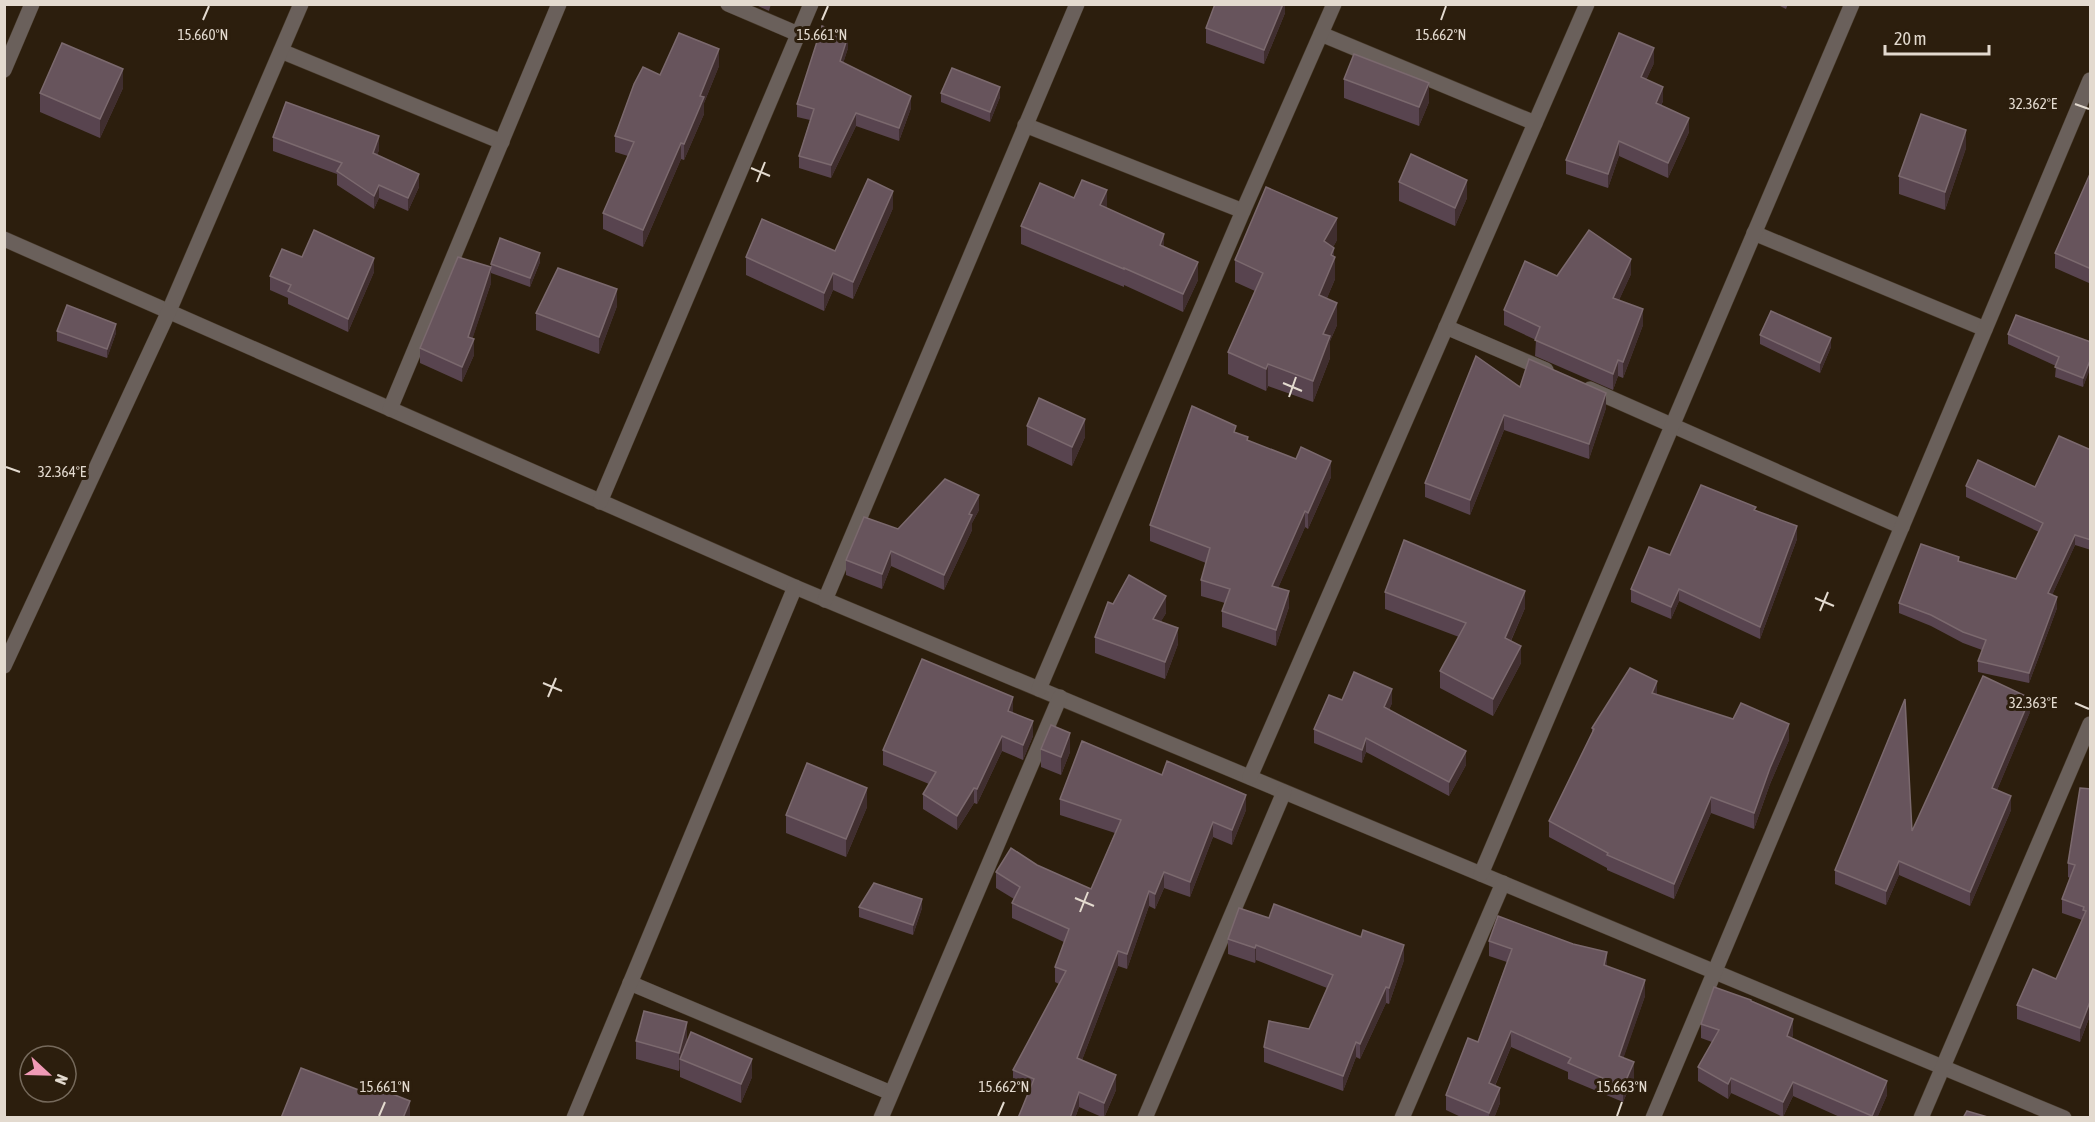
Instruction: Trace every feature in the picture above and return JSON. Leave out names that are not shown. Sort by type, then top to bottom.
[{"type":"street","points":[[4,70],[32,4]]},
{"type":"street","points":[[4,666],[169,311],[301,4]]},
{"type":"street","points":[[390,409],[559,4]]},
{"type":"street","points":[[728,4],[798,34]]},
{"type":"street","points":[[600,502],[811,4]]},
{"type":"street","points":[[825,600],[1077,4]]},
{"type":"street","points":[[1039,689],[1334,4]]},
{"type":"street","points":[[1250,777],[1587,4]]},
{"type":"street","points":[[1481,873],[1852,4]]},
{"type":"street","points":[[1321,34],[1535,123]]},
{"type":"street","points":[[281,51],[502,142]]},
{"type":"street","points":[[1653,1118],[2091,80]]},
{"type":"street","points":[[1025,125],[1243,211]]},
{"type":"street","points":[[1754,233],[1985,329]]},
{"type":"street","points":[[4,239],[825,600],[2064,1118]]},
{"type":"street","points":[[1446,327],[1902,527]]},
{"type":"street","points":[[574,1118],[795,587]]},
{"type":"street","points":[[881,1118],[1060,698]]},
{"type":"street","points":[[1921,1118],[2091,724]]},
{"type":"street","points":[[1145,1118],[1284,792]]},
{"type":"street","points":[[1402,1118],[1503,883]]},
{"type":"street","points":[[630,983],[891,1093]]},
{"type":"building","points":[[1215,4],[1283,4],[1264,50],[1206,28]]},
{"type":"building","points":[[822,26],[848,36],[840,61],[911,96],[899,128],[856,113],[831,165],[799,156],[814,109],[797,104]]},
{"type":"building","points":[[679,33],[719,49],[700,96],[704,97],[643,230],[603,213],[634,142],[615,136],[634,84],[643,67],[660,75]]},
{"type":"building","points":[[1619,33],[1654,48],[1641,77],[1663,87],[1656,103],[1689,118],[1668,163],[1619,141],[1608,174],[1566,160]]},
{"type":"building","points":[[62,43],[123,69],[100,119],[40,93]]},
{"type":"building","points":[[1354,54],[1429,83],[1419,107],[1344,79]]},
{"type":"building","points":[[952,68],[1000,87],[990,112],[941,93]]},
{"type":"building","points":[[286,102],[379,136],[373,153],[419,174],[408,198],[379,185],[374,196],[337,171],[342,163],[273,137]]},
{"type":"building","points":[[1921,114],[1966,130],[1945,192],[1899,176]]},
{"type":"building","points":[[1411,154],[1467,180],[1455,208],[1399,182]]},
{"type":"building","points":[[2090,174],[2091,265],[2089,268],[2055,253]]},
{"type":"building","points":[[868,179],[893,191],[853,282],[833,273],[824,293],[746,257],[762,219],[835,251]]},
{"type":"building","points":[[1082,180],[1107,190],[1100,205],[1164,234],[1160,245],[1198,262],[1183,294],[1021,226],[1040,183],[1074,198]]},
{"type":"building","points":[[1266,187],[1337,218],[1324,241],[1334,248],[1331,255],[1335,257],[1319,295],[1337,303],[1323,334],[1330,336],[1313,381],[1268,364],[1266,369],[1228,352],[1263,273],[1235,260]]},
{"type":"building","points":[[314,230],[374,258],[348,319],[288,291],[291,285],[270,276],[282,249],[302,257]]},
{"type":"building","points":[[1589,230],[1631,259],[1613,298],[1643,309],[1623,362],[1618,360],[1613,374],[1535,340],[1540,327],[1504,310],[1525,261],[1557,276]]},
{"type":"building","points":[[500,238],[540,253],[530,278],[491,264]]},
{"type":"building","points":[[458,257],[491,267],[468,337],[474,339],[462,367],[420,348]]},
{"type":"building","points":[[558,268],[617,289],[599,337],[536,313]]},
{"type":"building","points":[[67,305],[116,324],[107,349],[57,331]]},
{"type":"building","points":[[1771,311],[1831,338],[1820,363],[1760,335]]},
{"type":"building","points":[[2016,315],[2091,342],[2091,358],[2083,378],[2055,367],[2059,357],[2008,334]]},
{"type":"building","points":[[1476,356],[1520,387],[1529,359],[1606,393],[1589,444],[1504,415],[1470,500],[1425,483]]},
{"type":"building","points":[[1039,398],[1085,419],[1072,447],[1027,426]]},
{"type":"building","points":[[1192,406],[1236,426],[1234,432],[1248,437],[1247,440],[1296,459],[1301,447],[1331,461],[1308,513],[1305,511],[1272,586],[1289,591],[1276,630],[1222,611],[1230,589],[1201,580],[1210,548],[1150,525]]},
{"type":"building","points":[[2059,436],[2091,450],[2091,540],[2075,535],[2048,593],[2057,597],[2029,673],[1978,661],[1986,640],[1899,603],[1921,544],[1959,557],[1958,561],[2016,579],[2043,523],[1966,486],[1978,460],[2035,487]]},
{"type":"building","points":[[945,479],[979,495],[944,575],[891,551],[882,574],[846,560],[864,517],[898,529]]},
{"type":"building","points":[[1701,485],[1756,507],[1754,510],[1797,526],[1760,627],[1679,589],[1671,607],[1631,589],[1649,547],[1670,555]]},
{"type":"building","points":[[1404,540],[1525,591],[1505,638],[1521,646],[1493,699],[1440,671],[1466,623],[1385,592]]},
{"type":"building","points":[[1129,575],[1166,596],[1153,619],[1178,628],[1165,662],[1095,637],[1108,602],[1113,604]]},
{"type":"building","points":[[922,659],[1013,697],[1008,711],[1033,721],[1023,745],[1002,736],[977,789],[974,788],[957,816],[923,794],[936,772],[883,750]]},
{"type":"building","points":[[1630,668],[1657,681],[1652,693],[1733,719],[1741,703],[1789,724],[1754,813],[1711,797],[1674,884],[1607,855],[1608,853],[1549,821],[1594,729],[1592,728]]},
{"type":"building","points":[[1354,672],[1392,689],[1384,707],[1466,751],[1449,782],[1366,738],[1362,750],[1314,729],[1329,695],[1342,700]]},
{"type":"building","points":[[1983,676],[2030,698],[1992,788],[2011,796],[1970,892],[1899,861],[1886,891],[1835,870],[1905,699],[1912,831]]},
{"type":"building","points":[[1051,725],[1070,733],[1061,757],[1041,749]]},
{"type":"building","points":[[1082,741],[1162,775],[1167,761],[1246,795],[1232,830],[1213,822],[1190,882],[1164,872],[1155,894],[1149,891],[1127,954],[1118,951],[1077,1058],[1116,1075],[1104,1103],[1079,1092],[1070,1118],[1018,1118],[1034,1079],[1013,1070],[1066,971],[1055,967],[1069,929],[1012,903],[1020,887],[996,872],[1011,848],[1037,865],[1091,889],[1121,820],[1060,799]]},
{"type":"building","points":[[807,763],[867,788],[846,839],[786,815]]},
{"type":"building","points":[[2080,788],[2091,789],[2091,999],[2080,1028],[2017,1005],[2033,969],[2056,979],[2086,911],[2083,910],[2084,907],[2062,899],[2075,865],[2068,863]]},
{"type":"building","points":[[874,883],[922,899],[913,925],[859,907]]},
{"type":"building","points":[[1274,904],[1361,937],[1363,930],[1404,945],[1389,988],[1386,987],[1360,1044],[1356,1042],[1343,1076],[1264,1047],[1269,1021],[1309,1029],[1333,975],[1256,945],[1255,948],[1228,939],[1239,908],[1269,918]]},
{"type":"building","points":[[1498,916],[1573,944],[1607,952],[1604,965],[1645,980],[1619,1056],[1634,1062],[1623,1087],[1568,1063],[1571,1058],[1511,1031],[1489,1083],[1500,1088],[1489,1113],[1446,1095],[1468,1038],[1478,1042],[1512,949],[1489,941]]},
{"type":"building","points":[[1714,987],[1751,1000],[1793,1019],[1787,1036],[1887,1081],[1872,1116],[1793,1082],[1783,1102],[1731,1078],[1728,1084],[1698,1067],[1719,1030],[1701,1024]]},
{"type":"building","points":[[644,1011],[687,1022],[679,1053],[636,1041]]},
{"type":"building","points":[[691,1032],[752,1059],[741,1084],[680,1059]]},
{"type":"building","points":[[301,1068],[364,1092],[367,1084],[410,1101],[403,1118],[281,1118]]},
{"type":"building","points":[[1967,1111],[1991,1118],[1963,1118]]}]
